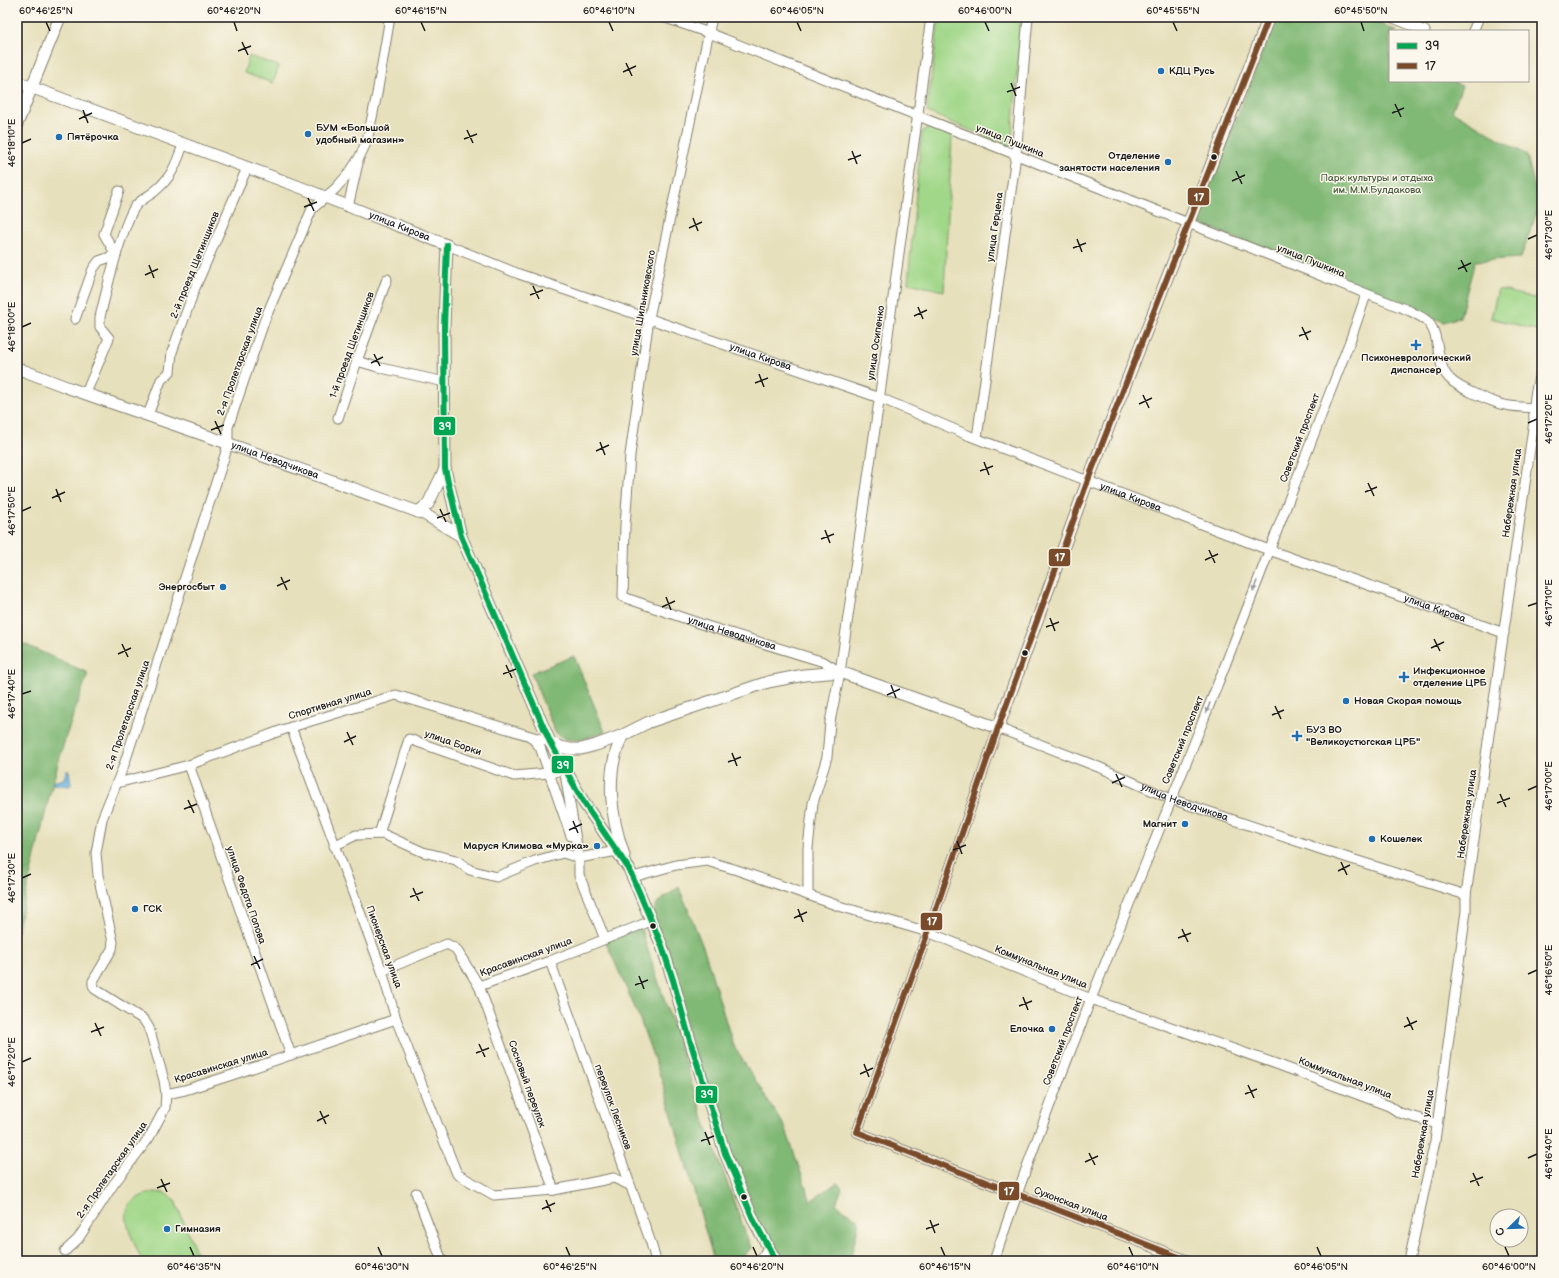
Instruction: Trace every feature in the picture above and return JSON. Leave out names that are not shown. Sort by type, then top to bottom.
[{"type":"main road","points":[[17,124],[60,17]]},
{"type":"main road","points":[[998,728],[1088,480],[1269,17]]},
{"type":"main road","name":"улица Кирова","points":[[17,82],[88,107],[447,245]]},
{"type":"main road","points":[[447,245],[444,326],[446,469],[461,536],[550,742],[584,803],[631,873]]},
{"type":"main road","name":"улица Неводчикова","points":[[17,368],[418,512],[461,536]]},
{"type":"main road","points":[[418,512],[428,504],[446,469]]},
{"type":"main road","name":"улица Неводчикова","points":[[550,742],[560,747],[581,749],[624,735],[650,722],[669,715],[768,682],[804,675],[840,672],[998,728]]},
{"type":"main road","points":[[624,735],[618,745],[614,758],[612,775],[612,800],[615,824],[620,844],[673,980],[725,1153],[754,1220],[776,1261]]},
{"type":"street","name":"улица Пушкина","points":[[663,17],[709,33],[1366,295],[1410,311],[1426,321],[1435,333],[1438,352],[1443,368],[1449,379],[1462,387],[1500,404],[1533,408]]},
{"type":"street","name":"улица Шильниковского","points":[[624,597],[624,526],[630,455],[649,318],[712,17]]},
{"type":"street","name":"улица Осипенко","points":[[808,895],[808,848],[813,803],[827,756],[830,722],[840,672],[880,398],[931,17]]},
{"type":"street","name":"улица Герцена","points":[[977,438],[1016,155],[1028,17]]},
{"type":"street","points":[[1390,17],[1422,30]]},
{"type":"street","points":[[1473,30],[1479,17]]},
{"type":"street","name":"2-я Пролетарская улица","points":[[65,1251],[78,1239],[112,1185],[150,1138],[165,1108],[166,1094],[164,1080],[152,1036],[144,1020],[95,989],[93,985],[93,981],[112,949],[113,942],[98,875],[96,853],[102,819],[117,783],[192,559],[228,443],[228,427],[265,319],[312,209],[341,183],[359,158],[367,141],[373,115],[389,19]]},
{"type":"street","points":[[86,393],[109,338],[100,327],[99,322],[116,255],[134,208],[139,202],[168,180],[184,145]]},
{"type":"street","name":"2-я Пролетарская улица","points":[[348,207],[359,158]]},
{"type":"street","name":"2-й проезд Щетинщиков","points":[[148,415],[161,380],[170,372],[172,352],[195,288],[247,168]]},
{"type":"street","points":[[116,255],[104,234],[119,192]]},
{"type":"street","name":"улица Кирова","points":[[447,245],[519,274],[880,398],[977,438],[1269,550],[1504,633]]},
{"type":"street","points":[[75,320],[93,269],[99,262],[116,255]]},
{"type":"street","name":"1-й проезд Щетинщиков","points":[[338,418],[387,279]]},
{"type":"street","name":"Советский проспект","points":[[994,1261],[1017,1194],[1091,999],[1208,708],[1350,341],[1366,295]]},
{"type":"street","points":[[357,361],[444,382]]},
{"type":"street","name":"Набережная улица","points":[[1409,1261],[1437,1124],[1466,911],[1466,895],[1534,422],[1533,408],[1536,384],[1542,369]]},
{"type":"street","name":"улица Неводчикова","points":[[624,597],[707,626],[824,662],[840,672]]},
{"type":"street","name":"Спортивная улица","points":[[117,783],[189,765],[291,727],[396,695],[550,742]]},
{"type":"street","name":"Пионерская улица","points":[[291,727],[334,846],[382,971],[396,1019],[457,1174],[494,1195],[554,1190]]},
{"type":"street","points":[[928,932],[998,728]]},
{"type":"street","name":"улица Неводчикова","points":[[998,728],[1101,768],[1171,799],[1322,850],[1466,895]]},
{"type":"street","points":[[530,735],[540,748],[579,858]]},
{"type":"street","name":"улица Борки","points":[[379,834],[409,739],[514,776],[548,773],[564,768]]},
{"type":"street","name":"улица Федота Попова","points":[[189,765],[291,1055]]},
{"type":"street","points":[[564,768],[579,858],[579,875],[605,939]]},
{"type":"street","points":[[334,846],[356,835],[383,834],[423,852],[456,860],[470,870],[496,877],[535,861],[563,853],[579,858],[616,851]]},
{"type":"street","name":"Коммунальная улица","points":[[631,873],[707,861],[738,870],[839,906],[928,932],[1091,999],[1280,1065],[1389,1106],[1400,1113],[1437,1124]]},
{"type":"street","name":"Красавинская улица","points":[[382,971],[447,944],[456,949],[479,986],[550,961],[651,921]]},
{"type":"street","name":"Сухонская улица","points":[[928,932],[857,1132],[1189,1261]]},
{"type":"street","name":"переулок Лесников","points":[[550,961],[651,1243],[656,1261]]},
{"type":"street","name":"Сосновый переулок","points":[[479,986],[554,1190]]},
{"type":"street","name":"Красавинская улица","points":[[166,1094],[192,1088],[396,1019]]},
{"type":"street","points":[[554,1190],[614,1178],[629,1185]]},
{"type":"street","points":[[416,1194],[442,1261]]},
{"type":"street","points":[[760,1261],[769,1246]]},
{"type":"green space","points":[[939,17],[1022,17],[1011,147],[927,112]]},
{"type":"green space","name":"Парк культуры и отдыха им. М.М.Булдакова","points":[[1276,17],[1364,17],[1395,30],[1389,30],[1389,82],[1452,82],[1462,86],[1452,111],[1527,155],[1539,206],[1521,258],[1475,261],[1460,317],[1444,322],[1196,222]]},
{"type":"green space","points":[[249,56],[279,66],[273,83],[244,73]]},
{"type":"green space","points":[[927,128],[935,129],[952,137],[944,291],[908,283],[921,138],[922,132]]},
{"type":"green space","points":[[1498,289],[1542,300],[1542,322],[1540,331],[1491,318]]},
{"type":"green space","points":[[17,641],[88,673],[65,739],[49,797],[17,932]]},
{"type":"green space","points":[[574,656],[605,732],[580,740],[564,739],[555,732],[531,673]]},
{"type":"green space","points":[[679,887],[705,952],[733,1045],[785,1127],[811,1202],[821,1193],[837,1183],[842,1188],[836,1204],[859,1221],[850,1261],[776,1261],[739,1185],[651,921],[657,903]]},
{"type":"green space","points":[[640,926],[702,1114],[751,1248],[739,1261],[714,1261],[663,1084],[639,1017],[605,940]]},
{"type":"green space","points":[[155,1192],[165,1193],[175,1201],[200,1261],[142,1261],[129,1229],[127,1219],[128,1210],[132,1202],[141,1196]]},
{"type":"water","points":[[66,771],[69,771],[71,785],[53,784],[52,782],[64,779]]},
{"type":"transit line","name":"17","points":[[1189,1261],[857,1132],[998,728],[1088,480],[1269,17]]},
{"type":"transit line","name":"39","points":[[447,245],[444,327],[445,469],[461,536],[550,742],[584,803],[629,869],[639,892],[662,946],[725,1153],[754,1221],[776,1261]]},
{"type":"place","name":"КДЦ Русь","points":[[1161,71]]},
{"type":"place","name":"БУМ «Большой удобный магазин»","points":[[308,134]]},
{"type":"place","name":"Пятёрочка","points":[[59,137]]},
{"type":"place","name":"Отделение занятости населения","points":[[1168,162]]},
{"type":"place","name":"Психоневрологический диспансер","points":[[1416,345]]},
{"type":"place","name":"Энергосбыт","points":[[223,587]]},
{"type":"place","name":"Инфекционное отделение ЦРБ","points":[[1404,677]]},
{"type":"place","name":"Новая Скорая помощь","points":[[1346,701]]},
{"type":"place","name":"БУЗ ВО \"Великоустюгская ЦРБ\"","points":[[1297,736]]},
{"type":"place","name":"Магнит","points":[[1185,824]]},
{"type":"place","name":"Кошелек","points":[[1372,839]]},
{"type":"place","name":"Маруся Климова «Мурка»","points":[[597,846]]},
{"type":"place","name":"ГСК","points":[[135,909]]},
{"type":"place","name":"Елочка","points":[[1052,1029]]},
{"type":"place","name":"Гимназия","points":[[167,1229]]}]
